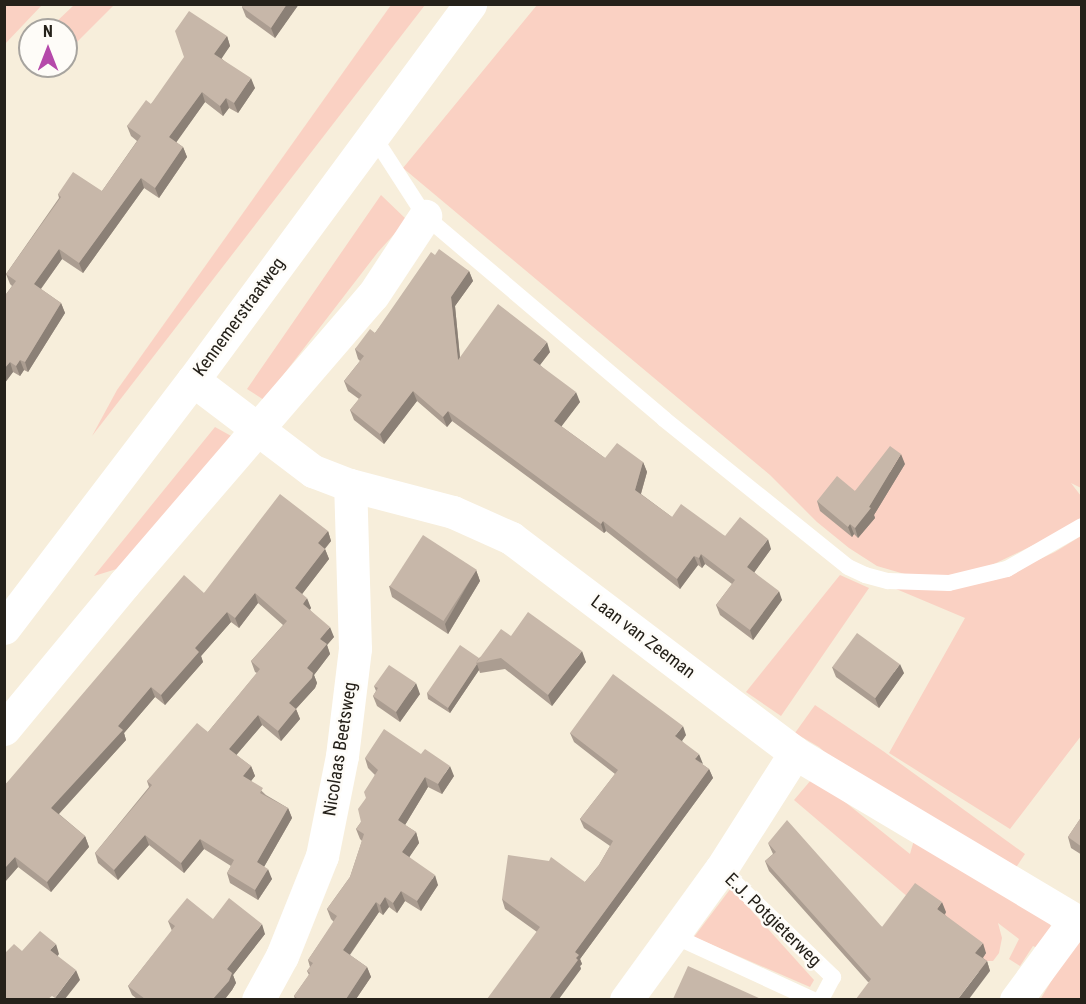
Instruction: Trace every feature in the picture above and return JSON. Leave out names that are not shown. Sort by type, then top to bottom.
[{"type":"street","name":"Kennemerstraatweg","points":[[4,628],[193,380],[470,4]]},
{"type":"street","points":[[4,729],[124,584],[373,295],[424,216]]},
{"type":"street","name":"Laan van Zeeman","points":[[193,380],[312,471],[350,485],[453,512],[511,538],[795,753],[1078,922]]},
{"type":"street","name":"Nicolaas Beetsweg","points":[[258,999],[282,956],[322,856],[342,756],[355,649],[350,485]]},
{"type":"street","name":"E.J. Potgieterweg","points":[[626,999],[721,869],[795,753]]},
{"type":"street","points":[[1016,999],[1078,922]]},
{"type":"lane","points":[[372,134],[424,216],[664,419],[848,567],[865,575],[888,581],[949,583],[1007,569],[1082,526]]},
{"type":"lane","name":"E.J. Potgieterweg","points":[[721,869],[833,977],[821,999]]},
{"type":"lane","name":"E.J. Potgieterweg","points":[[672,936],[813,999]]},
{"type":"shaded area","points":[[74,4],[114,5],[78,41],[78,18],[60,18]]},
{"type":"shaded area","points":[[4,5],[42,5],[30,18],[18,18],[18,30],[5,44]]},
{"type":"shaded area","points":[[391,5],[425,5],[92,436],[117,390]]},
{"type":"shaded area","points":[[537,5],[1081,5],[1081,488],[1071,483],[1081,496],[1081,522],[992,565],[950,576],[908,575],[877,566],[849,548],[817,522],[770,475],[403,168]]},
{"type":"shaded area","points":[[381,195],[407,220],[378,252],[264,400],[247,389]]},
{"type":"shaded area","points":[[215,427],[233,437],[123,567],[94,576]]},
{"type":"shaded area","points":[[1081,536],[1081,736],[1010,829],[889,753],[965,618],[889,586],[995,580],[1055,552]]},
{"type":"shaded area","points":[[840,575],[869,588],[781,716],[746,692]]},
{"type":"shaded area","points":[[815,705],[883,751],[1025,854],[1013,872],[861,785],[819,747],[795,733]]},
{"type":"shaded area","points":[[811,780],[835,794],[910,854],[914,840],[1049,922],[1053,931],[1042,950],[1033,946],[1020,966],[1009,959],[1019,939],[998,923],[1002,938],[999,953],[993,961],[983,961],[794,800]]},
{"type":"shaded area","points":[[731,888],[814,980],[810,987],[694,937]]},
{"type":"shaded area","points":[[1077,938],[1081,940],[1081,999],[1040,1000]]},
{"type":"building","points":[[244,4],[287,4],[271,28],[242,7]]},
{"type":"building","points":[[189,11],[227,36],[214,54],[251,78],[234,103],[226,98],[220,106],[202,92],[169,137],[183,147],[155,188],[141,178],[79,263],[59,249],[34,284],[61,303],[25,362],[20,360],[16,366],[10,362],[4,369],[4,297],[16,281],[6,274],[61,197],[58,194],[73,172],[102,191],[141,136],[127,126],[146,100],[151,104],[184,57],[175,31]]},
{"type":"building","points":[[439,249],[469,271],[451,297],[458,360],[498,304],[547,342],[533,360],[576,392],[554,421],[605,458],[617,443],[643,462],[635,490],[672,517],[681,504],[725,536],[740,517],[768,539],[747,567],[779,591],[750,630],[716,605],[735,580],[701,554],[699,558],[694,556],[677,579],[603,521],[601,524],[448,411],[443,417],[413,391],[380,434],[350,410],[362,395],[344,381],[364,356],[355,349],[370,329],[375,333],[431,252],[435,255]]},
{"type":"building","points":[[890,446],[901,454],[869,507],[871,508],[855,528],[850,524],[848,527],[817,501],[837,476],[855,491]]},
{"type":"building","points":[[280,494],[328,531],[318,543],[325,549],[295,588],[307,598],[303,604],[330,627],[320,639],[327,644],[307,668],[313,673],[312,678],[289,703],[296,709],[278,731],[258,715],[229,749],[251,766],[243,776],[263,788],[260,793],[288,808],[257,862],[268,869],[255,890],[227,873],[234,860],[200,839],[181,863],[145,835],[114,870],[95,853],[152,785],[147,781],[197,723],[208,732],[260,669],[251,661],[287,621],[255,593],[235,618],[227,612],[195,648],[199,652],[161,695],[151,687],[118,726],[123,730],[51,808],[85,836],[47,882],[15,857],[4,869],[4,786],[184,575],[204,593]]},
{"type":"building","points":[[423,535],[477,570],[443,621],[390,586]]},
{"type":"building","points":[[528,612],[582,651],[548,695],[501,658],[476,663],[501,629],[511,636]]},
{"type":"building","points":[[857,633],[900,664],[875,698],[832,667]]},
{"type":"building","points":[[460,645],[479,658],[448,708],[427,693]]},
{"type":"building","points":[[389,665],[416,683],[396,712],[373,696],[378,688],[374,686]]},
{"type":"building","points":[[613,674],[683,726],[675,736],[699,754],[695,759],[709,769],[575,952],[579,955],[576,958],[578,960],[549,999],[487,999],[540,927],[502,899],[508,855],[549,861],[551,857],[585,882],[599,865],[613,841],[580,819],[618,770],[570,733]]},
{"type":"building","points":[[384,729],[421,754],[425,749],[450,766],[438,784],[425,777],[398,820],[416,832],[402,852],[435,875],[417,901],[401,891],[393,903],[385,897],[380,905],[376,902],[343,950],[367,967],[346,999],[298,999],[294,996],[310,973],[307,971],[313,963],[308,960],[337,916],[327,909],[350,877],[364,834],[356,829],[361,822],[358,809],[366,798],[364,792],[378,770],[365,758]]},
{"type":"building","points":[[1082,816],[1082,847],[1068,837]]},
{"type":"building","points":[[787,820],[882,927],[915,883],[942,902],[937,909],[983,943],[975,953],[987,961],[958,999],[856,999],[871,979],[765,861],[776,852],[768,843]]},
{"type":"building","points":[[187,898],[213,919],[229,898],[262,924],[227,969],[232,973],[229,981],[213,999],[145,999],[128,986],[175,926],[168,921]]},
{"type":"building","points":[[40,931],[56,944],[50,950],[76,970],[55,998],[52,996],[48,999],[4,999],[4,954],[14,944],[22,951]]},
{"type":"building","points":[[688,966],[761,999],[673,999]]}]
